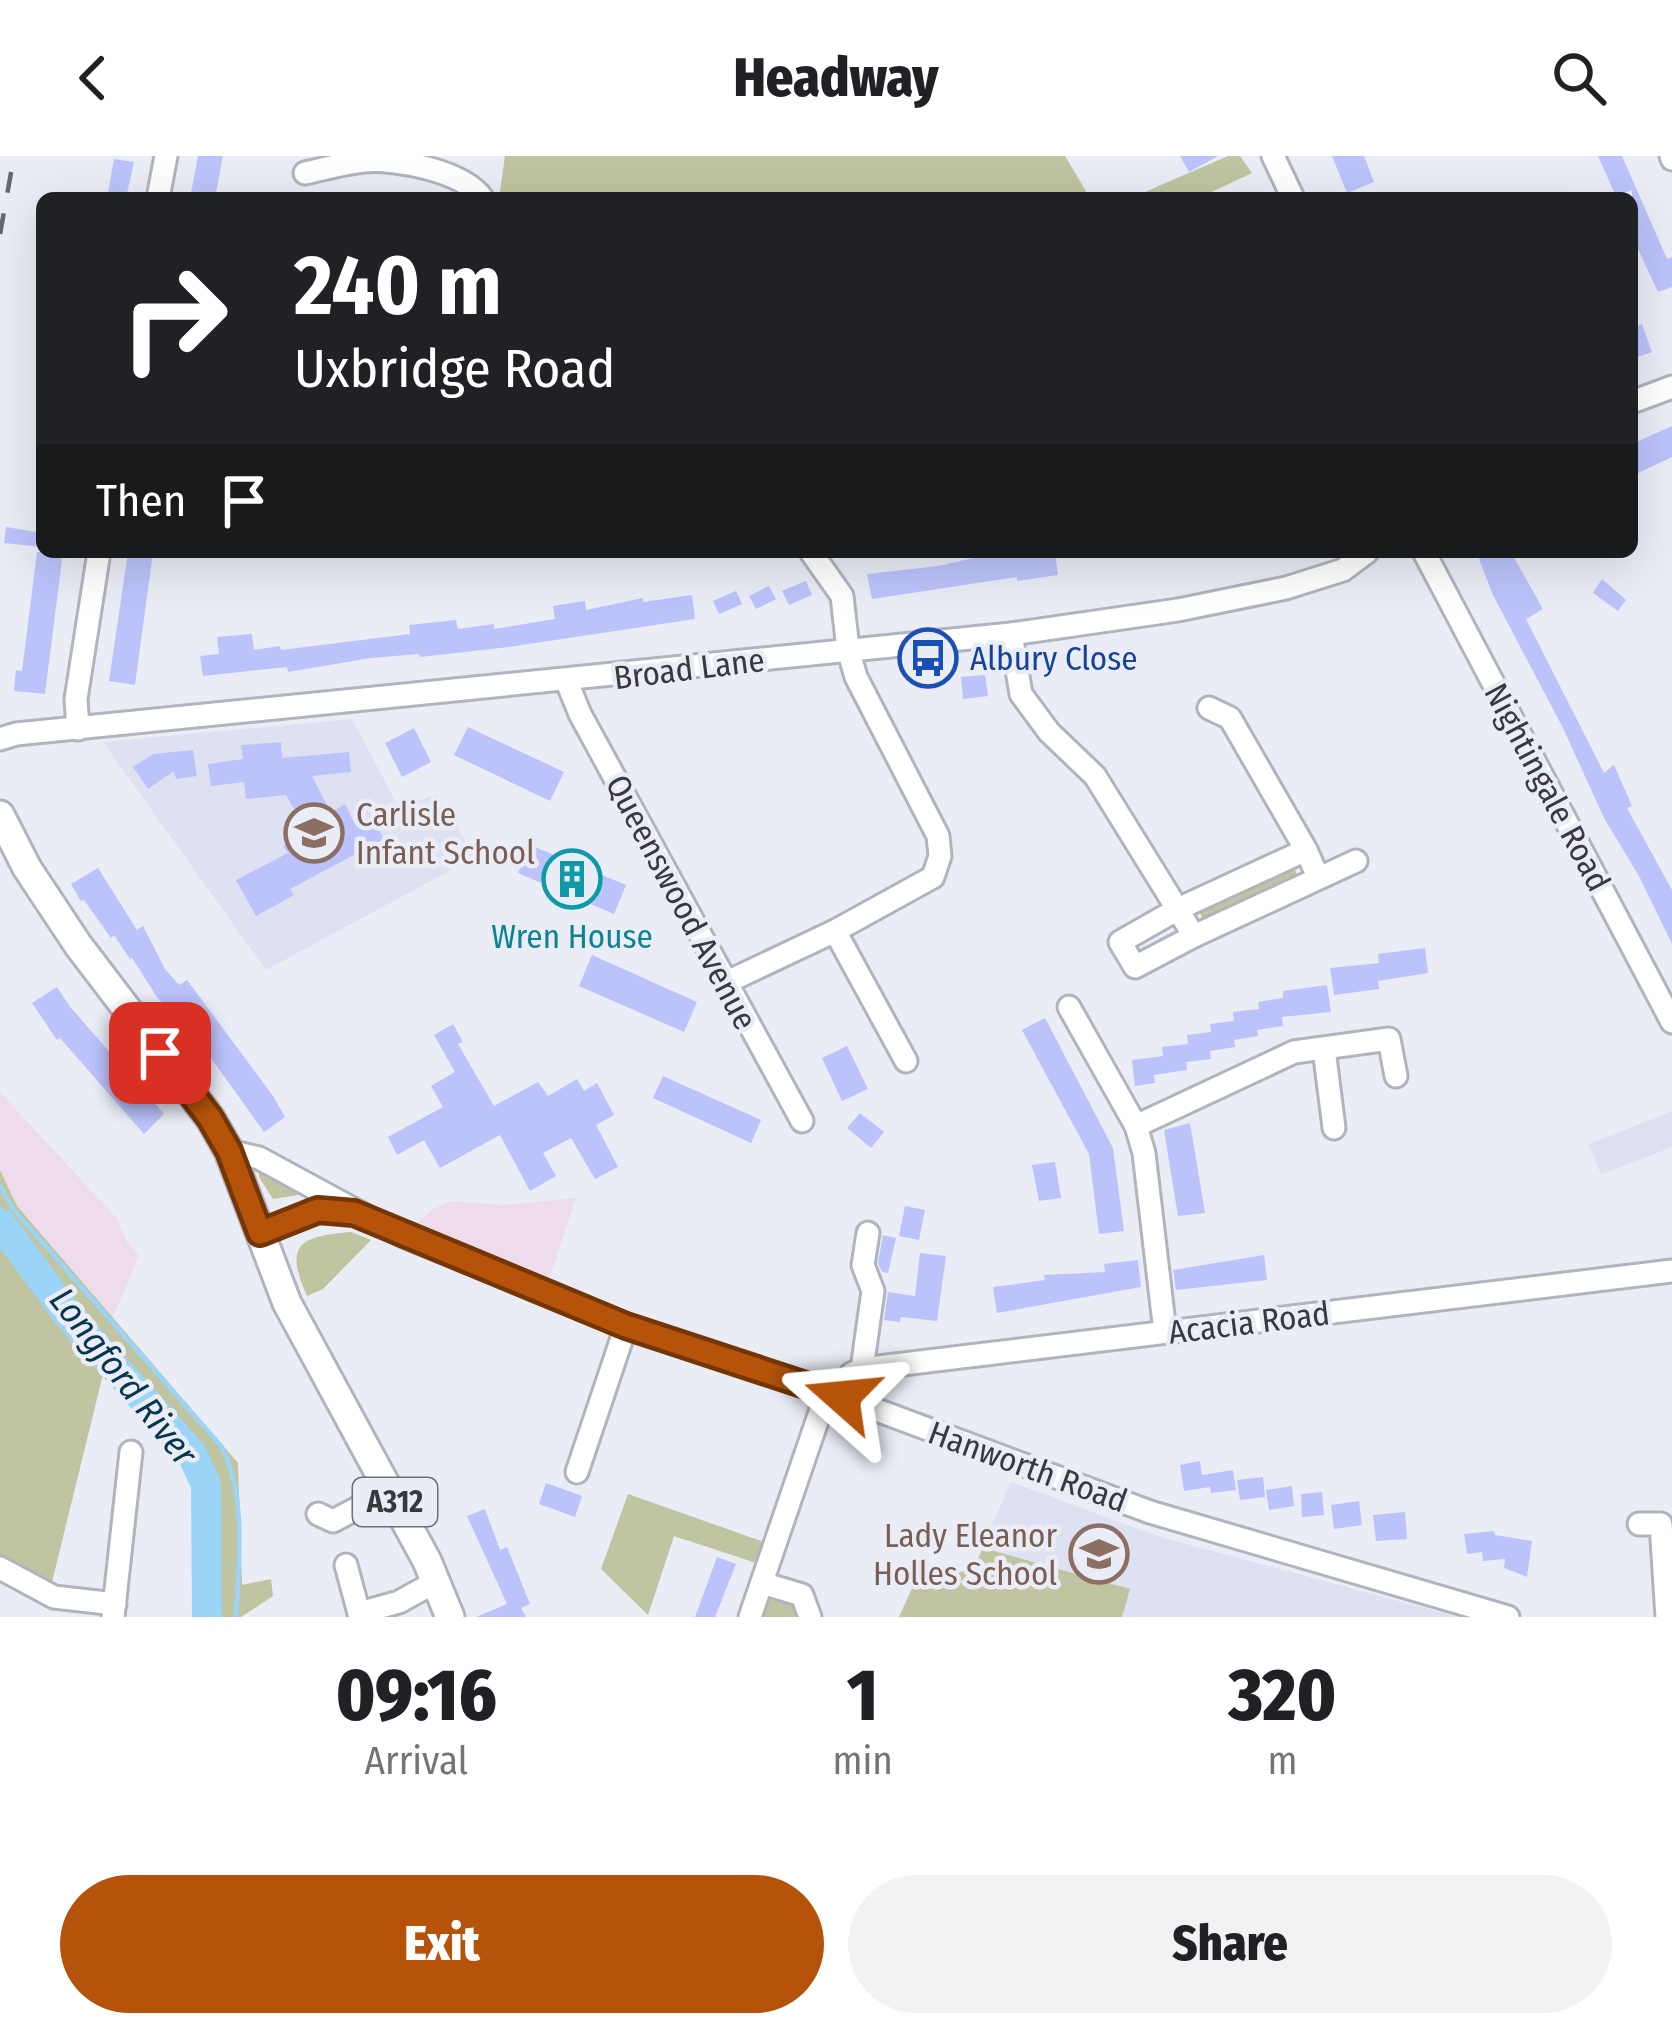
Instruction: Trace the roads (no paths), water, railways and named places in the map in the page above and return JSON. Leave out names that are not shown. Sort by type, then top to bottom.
[{"type":"main road","name":"A312","points":[[0,815],[27,868],[78,945],[210,1118],[229,1151],[286,1303],[390,1491],[450,1617]]},
{"type":"street","points":[[159,192],[166,156]]},
{"type":"street","points":[[1273,156],[1290,192]]},
{"type":"street","points":[[305,173],[364,158],[455,176],[475,192]]},
{"type":"street","points":[[1638,400],[1672,387]]},
{"type":"street","points":[[78,729],[76,699],[98,558]]},
{"type":"street","points":[[725,983],[835,931],[933,877],[940,856],[938,836],[866,696],[848,649],[842,596],[816,558]]},
{"type":"street","name":"Broad Lane","points":[[0,739],[1011,634],[1178,610],[1286,588],[1343,570],[1359,558]]},
{"type":"street","name":"Nightingale Road","points":[[1427,558],[1672,1022]]},
{"type":"street","points":[[1011,634],[1021,694],[1049,732],[1095,776],[1194,936]]},
{"type":"street","name":"Queenswood Avenue","points":[[567,682],[802,1120]]},
{"type":"street","points":[[1209,707],[1229,718],[1318,877]]},
{"type":"street","points":[[1306,850],[1178,909],[1120,942],[1135,967],[1356,861]]},
{"type":"street","points":[[835,931],[906,1061]]},
{"type":"street","points":[[1069,1006],[1136,1126],[1144,1153],[1165,1332]]},
{"type":"street","points":[[1136,1126],[1294,1052],[1389,1039],[1396,1076]]},
{"type":"street","points":[[1324,1049],[1334,1128]]},
{"type":"street","name":"Hanworth Road","points":[[229,1151],[259,1158],[354,1213],[626,1326],[834,1395],[1150,1512],[1508,1617]]},
{"type":"street","name":"Hanworth Road","points":[[260,1233],[318,1210],[354,1213]]},
{"type":"street","points":[[750,1617],[834,1395],[851,1374],[862,1370],[873,1291],[862,1265],[868,1233]]},
{"type":"street","name":"Acacia Road","points":[[862,1370],[1672,1270]]},
{"type":"street","points":[[577,1472],[626,1326]]},
{"type":"street","points":[[0,1568],[54,1597],[114,1611],[130,1453]]},
{"type":"street","points":[[329,1524],[390,1491]]},
{"type":"street","points":[[1639,1524],[1661,1524],[1667,1617]]},
{"type":"street","points":[[346,1565],[359,1615],[399,1602],[436,1581]]},
{"type":"street","points":[[762,1583],[802,1595],[811,1617]]},
{"type":"waterway","points":[[0,1186],[13,1209],[221,1446],[238,1507],[236,1617]]},
{"type":"waterway","name":"Longford River","points":[[0,1223],[69,1316],[192,1454],[206,1485],[207,1617]]},
{"type":"railway","points":[[0,234],[14,156]]},
{"type":"place","name":"Albury Close","points":[[928,658]]},
{"type":"place","name":"Carlisle Infant School","points":[[314,833]]},
{"type":"place","name":"Wren House","points":[[572,879]]},
{"type":"place","name":"Lady Eleanor Holles School","points":[[1099,1554]]}]
